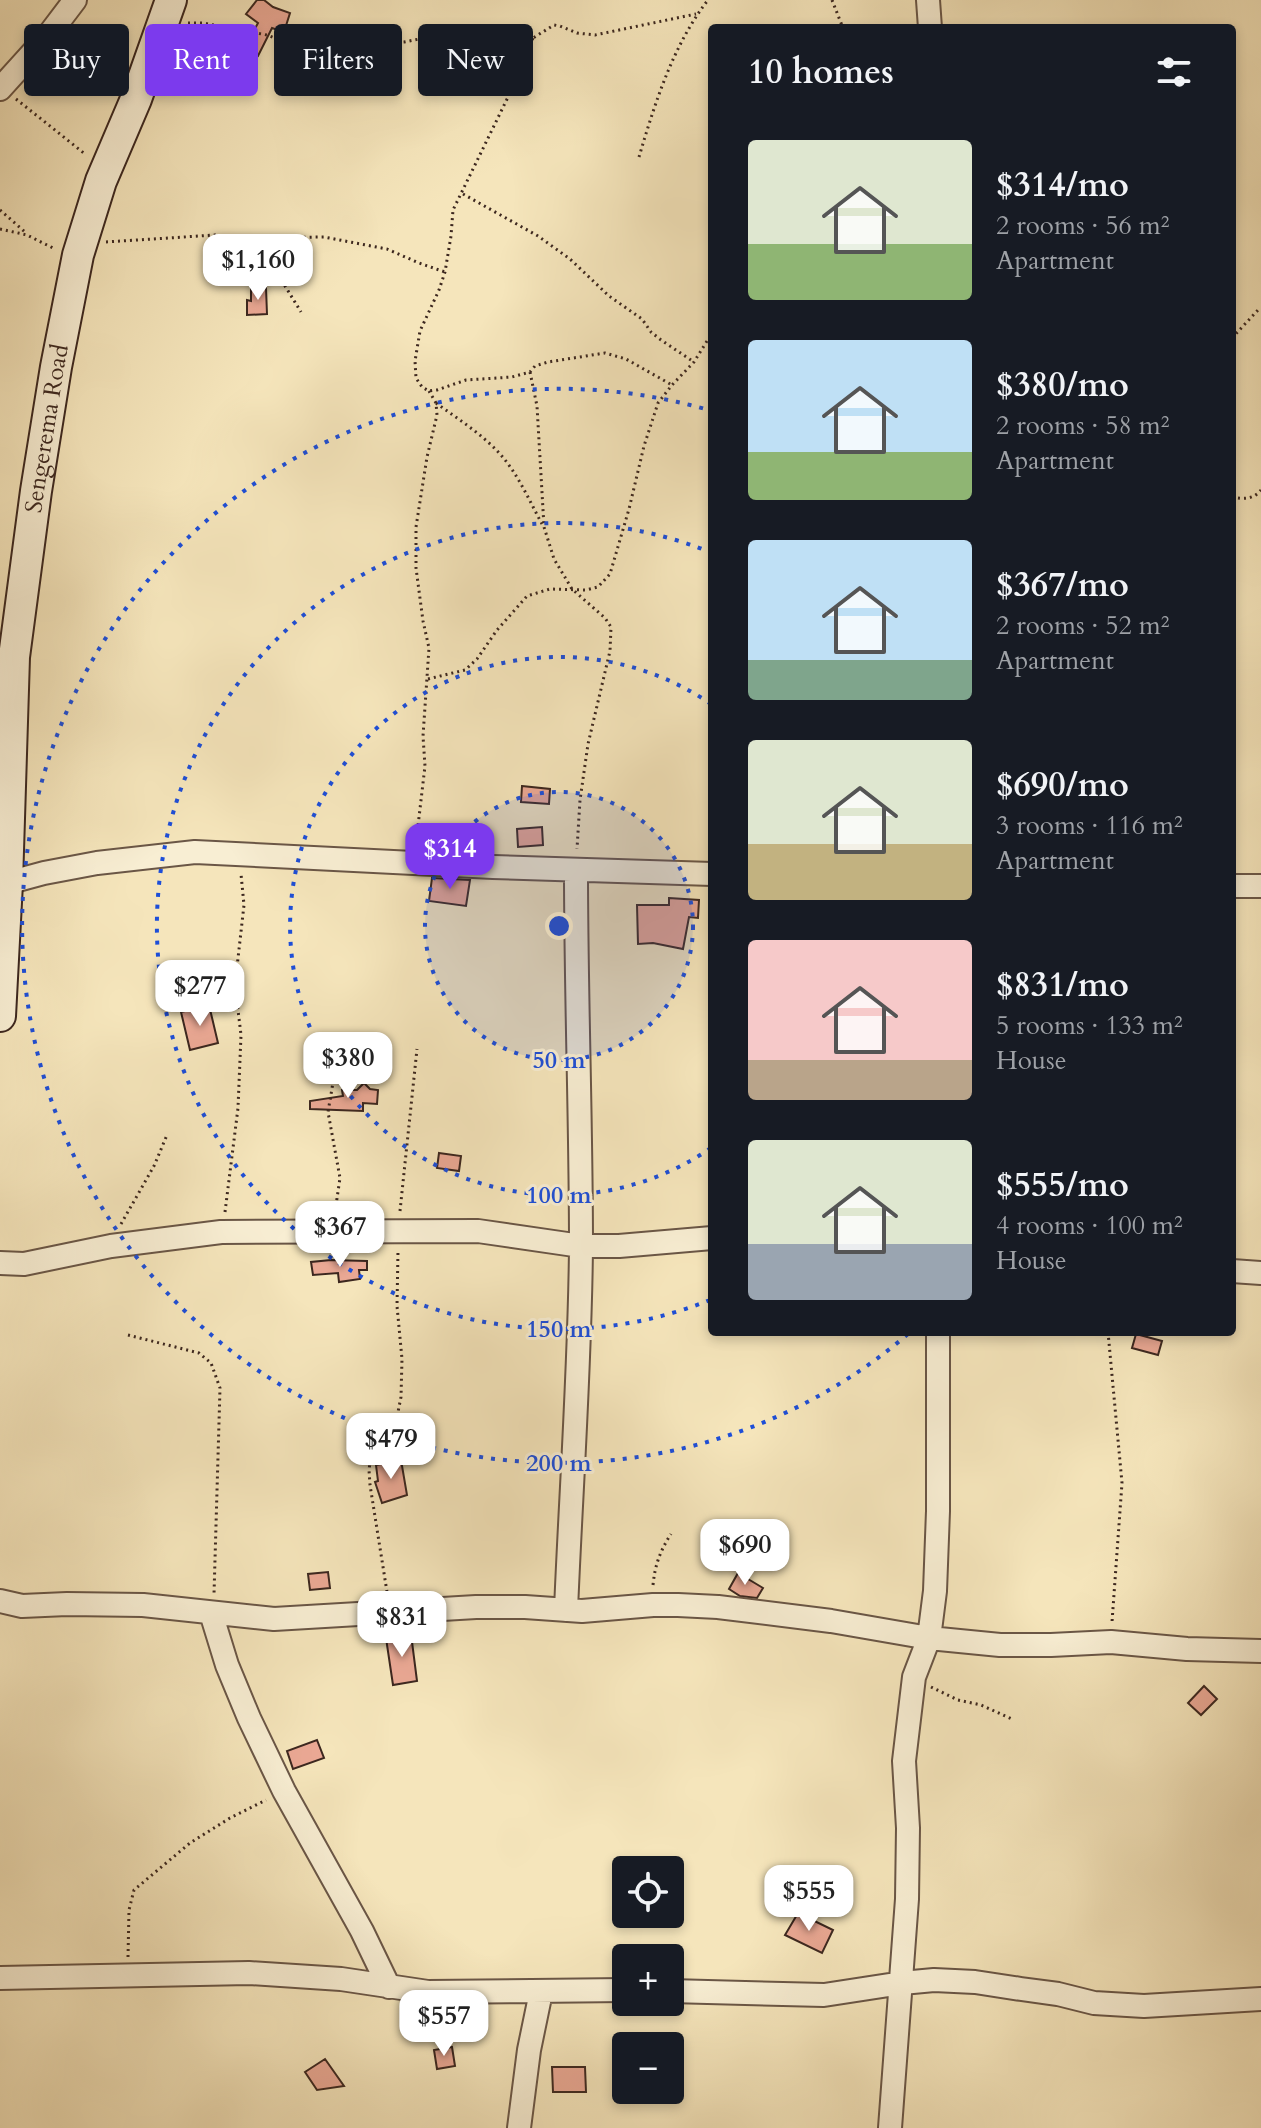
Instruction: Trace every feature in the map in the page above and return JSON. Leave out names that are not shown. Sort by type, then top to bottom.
[{"type":"main road","name":"Sengerema Road","points":[[0,1016],[14,657],[56,367],[80,249],[101,181],[136,99],[167,12]]},
{"type":"street","points":[[0,89],[47,37],[75,0]]},
{"type":"street","points":[[928,0],[930,24]]},
{"type":"street","points":[[7,883],[97,863],[195,852],[708,874]]},
{"type":"street","points":[[566,1610],[581,1246],[576,870]]},
{"type":"street","points":[[1236,886],[1261,886]]},
{"type":"street","points":[[0,1263],[24,1264],[111,1246],[221,1232],[478,1231],[581,1246],[708,1238]]},
{"type":"street","points":[[1236,1271],[1261,1273]]},
{"type":"street","points":[[890,2128],[907,1899],[908,1828],[904,1761],[914,1677],[929,1638],[935,1591],[938,1336]]},
{"type":"street","points":[[0,1601],[22,1606],[143,1605],[274,1619],[476,1607],[582,1611],[653,1605],[718,1607],[819,1619],[929,1638],[1000,1645],[1111,1642],[1187,1649],[1261,1651]]},
{"type":"street","points":[[211,1613],[227,1665],[249,1718],[284,1791],[362,1931],[389,1987]]},
{"type":"street","points":[[0,1978],[249,1973],[341,1979],[428,1992],[612,1990]]},
{"type":"street","points":[[684,1991],[824,1995],[934,1980],[975,1982],[1058,1994],[1094,2003],[1144,2006],[1261,1999]]},
{"type":"street","points":[[519,2128],[529,2050],[541,1992]]},
{"type":"path","points":[[639,157],[663,83],[696,14],[708,0]]},
{"type":"path","points":[[832,0],[841,24]]},
{"type":"path","points":[[167,12],[203,23],[267,35],[310,54],[418,39]]},
{"type":"path","points":[[533,38],[554,25],[595,35],[696,14]]},
{"type":"path","points":[[0,89],[87,156],[101,181]]},
{"type":"path","points":[[509,96],[453,210],[445,272],[420,331],[415,361],[416,378],[436,403],[501,455],[514,472],[544,527],[554,559],[572,589],[611,627],[610,651],[588,744],[580,800],[576,870]]},
{"type":"path","points":[[462,193],[538,236],[570,259],[661,340],[694,362]]},
{"type":"path","points":[[0,210],[27,235]]},
{"type":"path","points":[[0,229],[27,235],[55,249],[215,235],[248,238],[301,236],[352,241],[387,249],[445,272]]},
{"type":"path","points":[[248,238],[282,281],[301,312]]},
{"type":"path","points":[[1236,334],[1258,310]]},
{"type":"path","points":[[428,679],[465,670],[527,596],[550,589],[586,590],[598,587],[610,574],[658,403],[694,362],[708,339]]},
{"type":"path","points":[[429,391],[466,380],[512,377],[548,362],[605,353],[626,359],[672,385]]},
{"type":"path","points":[[530,372],[537,406],[544,527]]},
{"type":"path","points":[[413,863],[425,766],[423,736],[429,648],[416,568],[416,527],[437,415],[436,403]]},
{"type":"path","points":[[1236,498],[1246,499],[1261,490]]},
{"type":"path","points":[[221,1232],[238,1108],[241,1035],[235,985],[244,905],[240,854]]},
{"type":"path","points":[[389,1612],[369,1470],[372,1448],[393,1424],[401,1397],[398,1231],[417,1049]]},
{"type":"path","points":[[330,1231],[337,1207],[340,1178],[337,1152],[328,1121],[337,1059]]},
{"type":"path","points":[[111,1246],[167,1135]]},
{"type":"path","points":[[128,1335],[199,1353],[211,1363],[220,1388],[215,1586],[211,1613]]},
{"type":"path","points":[[1108,1336],[1122,1483],[1111,1642]]},
{"type":"path","points":[[653,1605],[655,1566],[671,1534]]},
{"type":"path","points":[[914,1677],[958,1700],[981,1705],[1014,1720]]},
{"type":"path","points":[[128,1977],[129,1910],[134,1890],[190,1843],[230,1818],[284,1791]]},
{"type":"building","points":[[257,0],[264,0],[290,13],[287,24],[274,24],[258,56],[258,23],[246,14]]},
{"type":"building","points":[[266,288],[267,314],[247,315],[251,289]]},
{"type":"building","points":[[522,786],[550,789],[549,804],[521,802]]},
{"type":"building","points":[[542,827],[543,845],[518,847],[517,829]]},
{"type":"building","points":[[432,878],[470,880],[466,906],[429,901]]},
{"type":"building","points":[[669,898],[699,900],[698,918],[689,917],[683,949],[653,943],[638,944],[637,905],[669,905]]},
{"type":"building","points":[[209,1005],[218,1043],[190,1050],[181,1012]]},
{"type":"building","points":[[364,1083],[370,1089],[378,1090],[377,1104],[363,1103],[363,1111],[310,1109],[310,1101],[343,1096],[342,1090],[357,1090]]},
{"type":"building","points":[[439,1153],[461,1156],[459,1171],[437,1168]]},
{"type":"building","points":[[367,1261],[367,1270],[359,1270],[360,1279],[339,1282],[338,1273],[313,1275],[311,1262]]},
{"type":"building","points":[[1135,1336],[1162,1341],[1158,1355],[1132,1348]]},
{"type":"building","points":[[401,1460],[407,1495],[382,1503],[375,1482],[378,1481],[376,1465]]},
{"type":"building","points":[[328,1572],[330,1588],[310,1590],[308,1574]]},
{"type":"building","points":[[738,1573],[763,1588],[757,1598],[740,1596],[729,1589]]},
{"type":"building","points":[[411,1634],[417,1681],[393,1685],[386,1638]]},
{"type":"building","points":[[1204,1686],[1217,1699],[1201,1715],[1188,1703]]},
{"type":"building","points":[[317,1740],[324,1758],[293,1769],[287,1751]]},
{"type":"building","points":[[798,1913],[833,1930],[822,1953],[785,1935]]},
{"type":"building","points":[[452,2047],[455,2066],[437,2069],[434,2050]]},
{"type":"building","points":[[325,2059],[344,2086],[317,2090],[305,2072]]},
{"type":"building","points":[[552,2067],[585,2067],[586,2092],[553,2092]]}]
